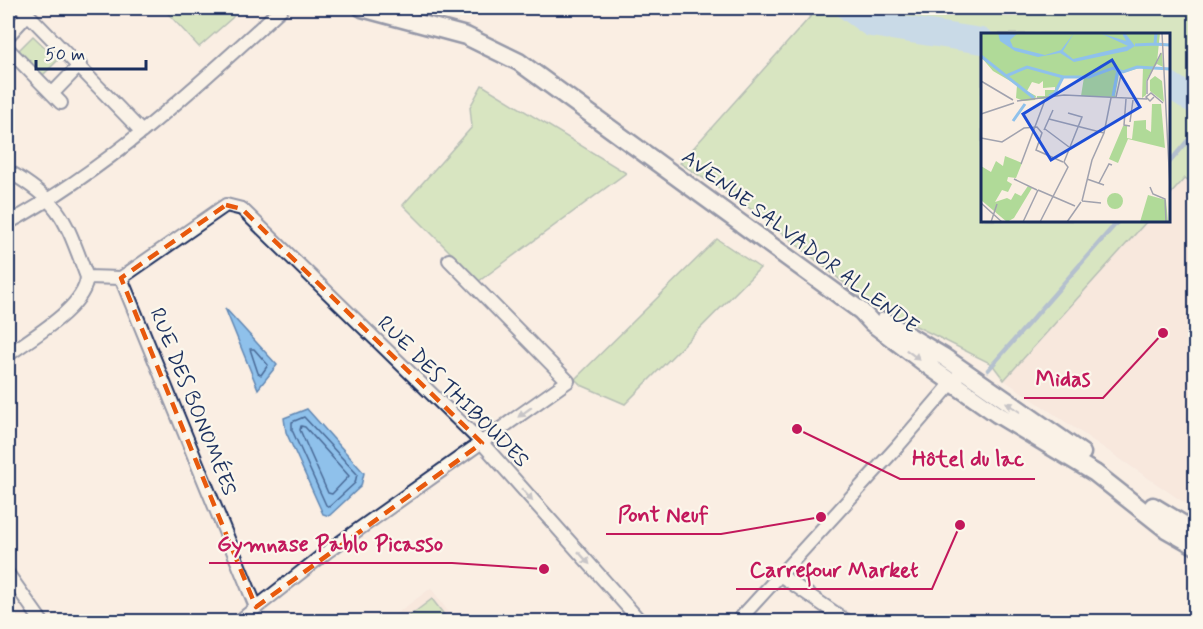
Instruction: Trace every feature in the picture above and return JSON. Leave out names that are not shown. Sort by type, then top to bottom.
[{"type":"main road","name":"AVENUE SALVADOR ALLENDE","points":[[362,8],[466,36],[519,62],[861,311],[872,323],[957,376],[1095,473],[1166,529],[1196,546]]},
{"type":"main road","points":[[957,376],[1101,465],[1168,517],[1196,532]]},
{"type":"street","points":[[8,223],[50,201],[142,132],[282,8]]},
{"type":"street","points":[[8,36],[25,11],[80,65],[142,132]]},
{"type":"street","points":[[8,49],[56,99],[80,65]]},
{"type":"street","points":[[8,171],[32,186],[61,212],[87,277],[87,285],[74,305],[8,354]]},
{"type":"street","name":"RUE DES THIBOUDES","points":[[121,278],[226,205],[242,209],[482,443],[641,621]]},
{"type":"street","points":[[238,621],[328,550],[568,381],[449,260]]},
{"type":"street","points":[[87,277],[121,278]]},
{"type":"street","name":"RUE DES BONOMÉES","points":[[121,278],[256,607]]},
{"type":"street","points":[[737,621],[897,447],[957,376]]},
{"type":"street","points":[[8,574],[42,621]]},
{"type":"street","points":[[780,575],[848,621]]},
{"type":"highlighted area","points":[[226,205],[242,209],[482,443],[256,607],[121,278]]},
{"type":"shaded area","points":[[1185,178],[1195,185],[1195,510],[1004,380],[1146,222],[1170,222],[1170,195]]},
{"type":"shaded area","points":[[431,588],[455,621],[385,622]]},
{"type":"green space","points":[[163,8],[240,8],[199,47]]},
{"type":"green space","points":[[818,8],[1195,8],[1195,185],[1185,178],[1170,195],[1170,33],[981,33],[981,222],[1146,222],[1004,380],[992,364],[868,302],[757,213],[680,163]]},
{"type":"green space","points":[[33,36],[58,60],[43,75],[18,51]]},
{"type":"green space","points":[[482,85],[626,173],[479,281],[403,205],[472,127],[470,107]]},
{"type":"green space","points":[[717,239],[760,268],[625,404],[581,385],[575,379]]},
{"type":"green space","points":[[432,599],[449,621],[404,620]]},
{"type":"water","points":[[225,308],[277,365],[258,389]]},
{"type":"water","points":[[307,409],[364,473],[361,486],[329,516],[323,514],[286,432],[284,418]]},
{"type":"waterway","points":[[849,8],[871,24],[981,41]]},
{"type":"waterway","points":[[1170,85],[1196,102]]},
{"type":"waterway","points":[[1170,162],[1196,131]]},
{"type":"waterway","points":[[988,370],[1117,222]]},
{"type":"place","name":"Midas","points":[[1163,333]]},
{"type":"place","name":"Hôtel du lac","points":[[797,429]]},
{"type":"place","name":"Pont Neuf","points":[[821,517]]},
{"type":"place","name":"Carrefour Market","points":[[960,525]]},
{"type":"place","name":"Gymnase Pablo Picasso","points":[[544,569]]}]
